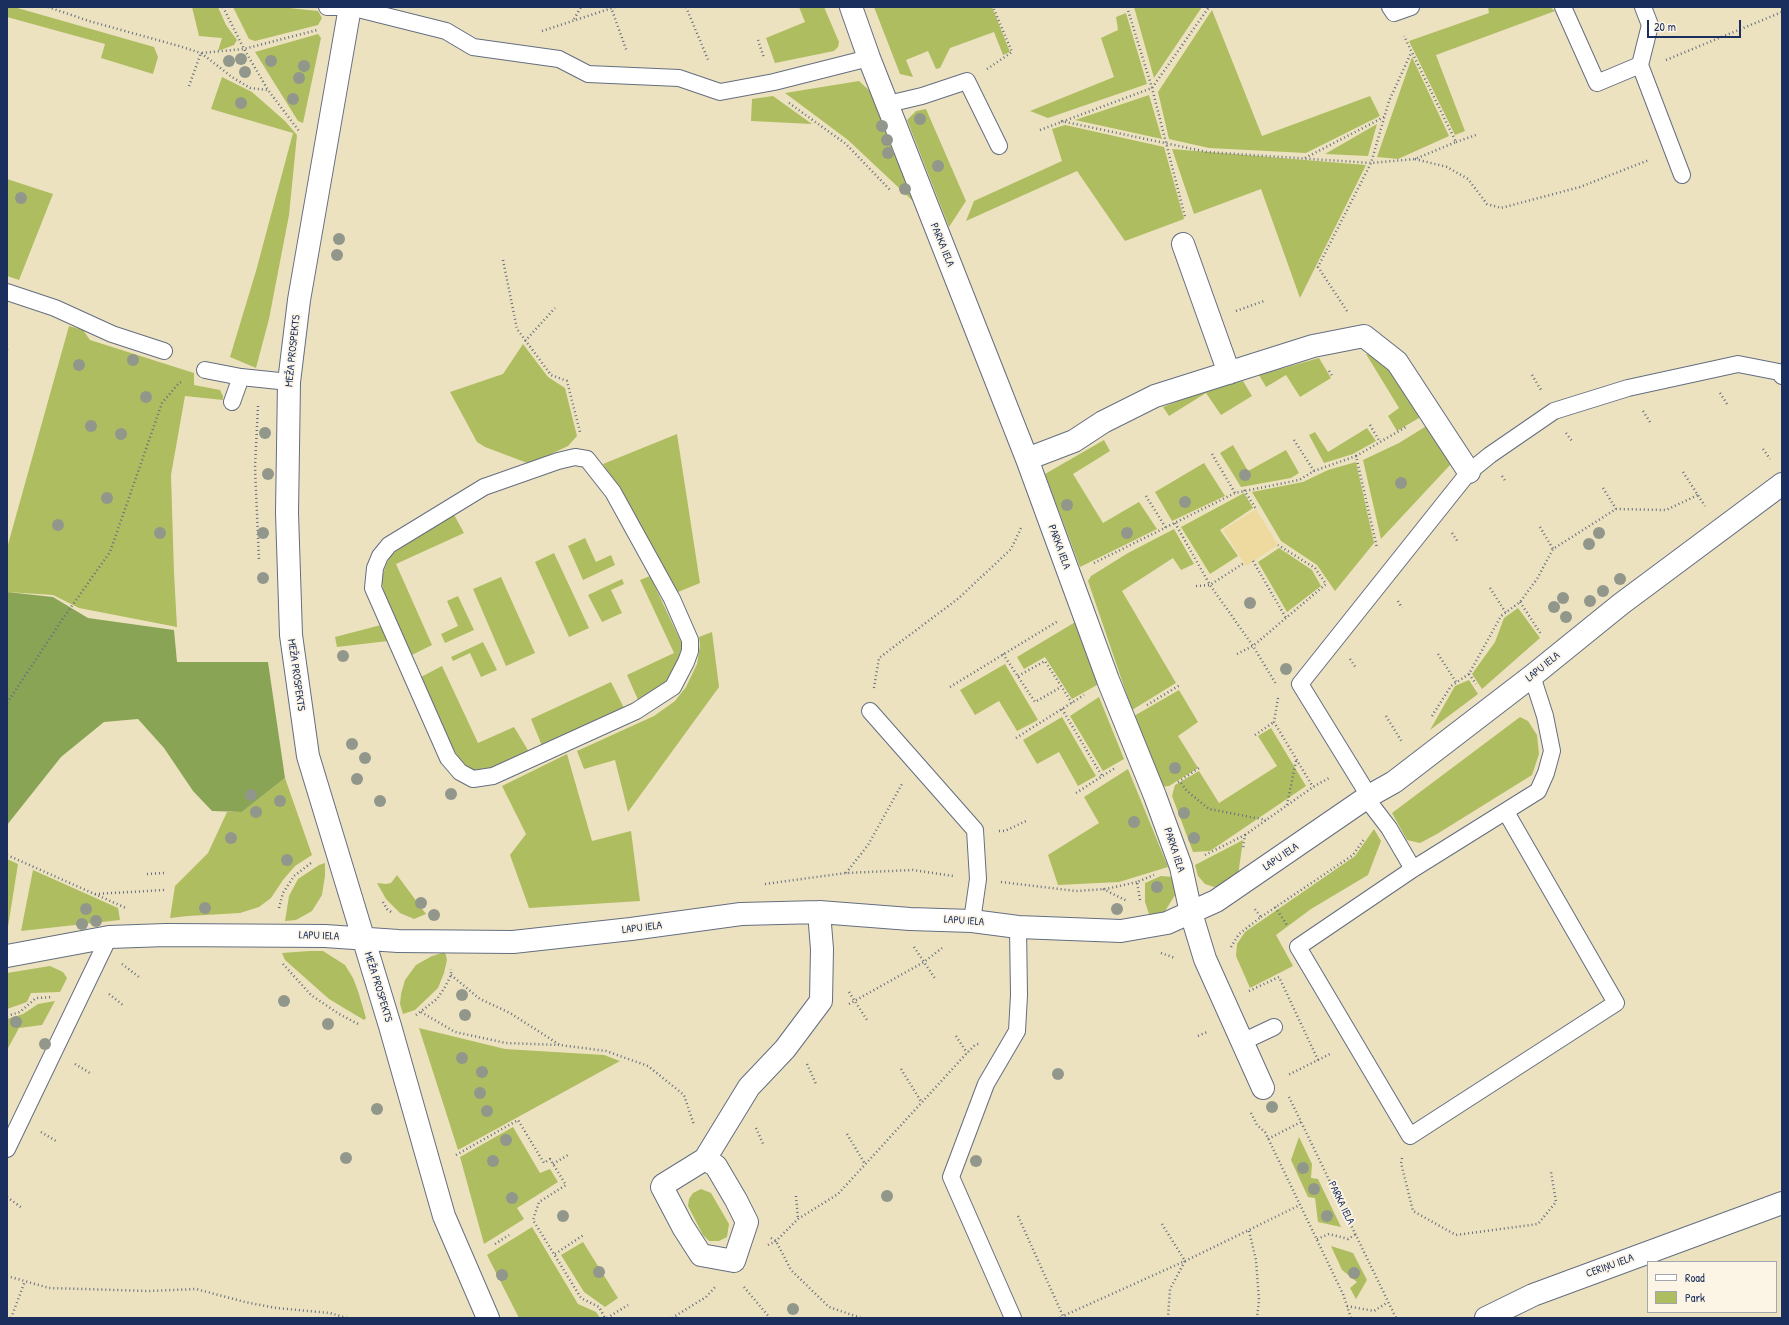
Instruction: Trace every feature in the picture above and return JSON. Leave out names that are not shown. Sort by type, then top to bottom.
[{"type":"street","name":"MEŽA PROSPEKTS","points":[[350,7],[299,300],[289,382],[287,513],[291,635],[308,756],[390,1026],[444,1216],[488,1318]]},
{"type":"street","name":"PARKA IELA","points":[[851,7],[869,58],[1027,459],[1108,680],[1139,753],[1181,867],[1191,914],[1205,958],[1263,1088]]},
{"type":"street","points":[[1183,244],[1229,372]]},
{"type":"street","points":[[1027,459],[1074,441],[1103,422],[1154,396],[1314,346],[1364,336],[1397,362],[1469,472]]},
{"type":"street","name":"LAPU IELA","points":[[7,956],[109,937],[166,935],[325,936],[364,939],[513,942],[631,929],[742,914],[819,912],[910,919],[972,921],[1018,927],[1121,931],[1167,923],[1191,914],[1216,901],[1368,797],[1394,782],[1532,676],[1621,604],[1782,484]]},
{"type":"street","points":[[705,1159],[716,1166],[747,1222],[732,1265],[701,1255],[683,1227],[662,1185],[705,1159],[749,1087],[785,1049],[821,1001],[822,949],[819,912]]},
{"type":"street","name":"CERIŅU IELA","points":[[1486,1318],[1533,1295],[1782,1203]]},
{"type":"lane","points":[[327,7],[350,7],[446,31],[473,46],[559,59],[588,74],[679,78],[720,92],[774,82],[869,58]]},
{"type":"lane","points":[[1392,10],[1411,7]]},
{"type":"lane","points":[[1563,7],[1597,83],[1641,68]]},
{"type":"lane","points":[[1643,7],[1650,25],[1641,68],[1682,175]]},
{"type":"lane","points":[[888,104],[922,96],[968,81],[999,146]]},
{"type":"lane","points":[[7,292],[55,308],[112,334],[164,351]]},
{"type":"lane","points":[[1413,869],[1300,684],[1469,472],[1490,455],[1554,411],[1628,388],[1738,364],[1779,372],[1782,376]]},
{"type":"lane","points":[[204,370],[241,377],[289,382]]},
{"type":"lane","points":[[232,402],[241,377]]},
{"type":"lane","points":[[575,457],[587,459],[612,492],[672,600],[690,640],[690,651],[673,687],[636,711],[492,776],[473,779],[460,772],[448,758],[373,588],[375,568],[380,556],[389,545],[484,487],[558,460],[575,457]]},
{"type":"lane","points":[[1506,812],[1616,1004],[1410,1136],[1298,947],[1413,869],[1538,791],[1546,773],[1552,751],[1545,716],[1532,676]]},
{"type":"lane","points":[[870,711],[975,830],[978,879],[972,921]]},
{"type":"lane","points":[[1013,1318],[951,1177],[986,1084],[1017,1031],[1019,995],[1018,927]]},
{"type":"lane","points":[[7,1149],[109,937]]},
{"type":"lane","points":[[1242,1042],[1274,1027]]},
{"type":"path","points":[[48,7],[89,21],[201,53],[232,77],[250,88],[268,90]]},
{"type":"path","points":[[224,7],[244,49],[268,90],[302,135]]},
{"type":"path","points":[[573,20],[581,7]]},
{"type":"path","points":[[536,33],[615,7]]},
{"type":"path","points":[[686,7],[710,64]]},
{"type":"path","points":[[968,81],[1012,52],[993,7]]},
{"type":"path","points":[[1127,7],[1152,88],[1186,220],[1183,244]]},
{"type":"path","points":[[1040,130],[1152,88],[1209,7]]},
{"type":"path","points":[[611,8],[636,76]]},
{"type":"path","points":[[1392,10],[1411,52],[1456,142]]},
{"type":"path","points":[[1641,68],[1782,12]]},
{"type":"path","points":[[201,53],[244,49],[320,29]]},
{"type":"path","points":[[1364,336],[1318,267],[1371,163],[1389,101],[1411,52]]},
{"type":"path","points":[[189,86],[201,53]]},
{"type":"path","points":[[774,82],[778,94],[846,144],[894,195]]},
{"type":"path","points":[[1305,158],[1384,117]]},
{"type":"path","points":[[1061,121],[1206,152],[1371,163],[1415,159],[1476,135]]},
{"type":"path","points":[[1415,159],[1447,167],[1468,179],[1487,204],[1501,208],[1580,187],[1610,177],[1650,160],[1671,147]]},
{"type":"path","points":[[503,260],[517,329],[551,375],[567,381],[587,459]]},
{"type":"path","points":[[525,341],[556,308]]},
{"type":"path","points":[[7,703],[64,617],[110,552],[162,403],[179,383],[204,370]]},
{"type":"path","points":[[1069,576],[1235,493],[1299,480],[1314,472],[1356,456],[1431,412]]},
{"type":"path","points":[[1370,425],[1380,442]]},
{"type":"path","points":[[1294,440],[1314,472]]},
{"type":"path","points":[[1763,448],[1770,459]]},
{"type":"path","points":[[1212,454],[1235,493]]},
{"type":"path","points":[[1356,456],[1384,579]]},
{"type":"path","points":[[1430,719],[1451,686],[1470,674],[1501,616],[1520,602],[1536,579],[1553,549],[1616,508],[1666,510],[1698,495],[1683,472]]},
{"type":"path","points":[[1603,488],[1616,508]]},
{"type":"path","points":[[1244,490],[1256,509]]},
{"type":"path","points":[[870,711],[879,658],[959,598],[1011,549],[1039,493]]},
{"type":"path","points":[[1146,496],[1166,528]]},
{"type":"path","points":[[1175,523],[1210,585],[1280,690]]},
{"type":"path","points":[[1540,528],[1553,549]]},
{"type":"path","points":[[1237,654],[1252,646],[1326,584],[1315,568],[1278,544]]},
{"type":"path","points":[[1253,561],[1286,618]]},
{"type":"path","points":[[1196,586],[1210,585],[1244,563]]},
{"type":"path","points":[[1490,588],[1506,613]]},
{"type":"path","points":[[1520,602],[1545,640]]},
{"type":"path","points":[[950,687],[1080,607]]},
{"type":"path","points":[[1003,654],[1035,702],[1061,686]]},
{"type":"path","points":[[1438,654],[1456,682]]},
{"type":"path","points":[[1018,676],[1045,661],[1072,703]]},
{"type":"path","points":[[1016,738],[1108,680]]},
{"type":"path","points":[[1124,718],[1180,685]]},
{"type":"path","points":[[1278,697],[1274,722],[1313,787]]},
{"type":"path","points":[[1062,708],[1102,776]]},
{"type":"path","points":[[1386,716],[1405,746]]},
{"type":"path","points":[[1255,735],[1274,722]]},
{"type":"path","points":[[1076,793],[1139,753]]},
{"type":"path","points":[[1287,806],[1296,760]]},
{"type":"path","points":[[846,873],[868,845],[899,787],[918,765]]},
{"type":"path","points":[[1199,858],[1245,835],[1313,787],[1335,774]]},
{"type":"path","points":[[1180,781],[1187,791],[1209,809],[1266,820]]},
{"type":"path","points":[[975,830],[1005,831],[1028,820]]},
{"type":"path","points":[[1243,850],[1245,835]]},
{"type":"path","points":[[277,915],[283,893],[294,876],[317,859],[336,852]]},
{"type":"path","points":[[7,855],[128,909]]},
{"type":"path","points":[[758,885],[846,873],[913,870],[1076,891],[1102,889],[1137,882],[1158,874]]},
{"type":"path","points":[[147,874],[165,873]]},
{"type":"path","points":[[1137,882],[1141,902]]},
{"type":"path","points":[[1102,889],[1128,902]]},
{"type":"path","points":[[95,894],[165,890]]},
{"type":"path","points":[[381,899],[387,909],[393,914]]},
{"type":"path","points":[[1226,950],[1232,947],[1239,934],[1261,917],[1252,905]]},
{"type":"path","points":[[910,919],[912,943],[936,980]]},
{"type":"path","points":[[848,1004],[924,962],[954,938],[972,921]]},
{"type":"path","points":[[1155,951],[1175,957],[1180,962]]},
{"type":"path","points":[[451,975],[480,999],[510,1013],[560,1045]]},
{"type":"path","points":[[7,1016],[20,1012],[36,998],[82,995]]},
{"type":"path","points":[[855,1001],[867,1020]]},
{"type":"path","points":[[422,1012],[455,1032],[506,1043],[560,1045],[606,1051],[648,1066],[684,1095],[705,1159]]},
{"type":"path","points":[[672,1318],[706,1297],[732,1265],[776,1241],[798,1219],[838,1194],[975,1045],[1017,1031]]},
{"type":"path","points":[[956,1036],[967,1053]]},
{"type":"path","points":[[901,1069],[922,1102]]},
{"type":"path","name":"PARKA IELA","points":[[1288,1096],[1396,1318]]},
{"type":"path","points":[[1247,1107],[1257,1126],[1265,1132],[1317,1239],[1351,1318]]},
{"type":"path","points":[[454,1157],[518,1120],[544,1163],[550,1159],[566,1185],[540,1202],[533,1220],[581,1298],[598,1307],[606,1318],[628,1304]]},
{"type":"path","points":[[1268,1139],[1301,1122]]},
{"type":"path","points":[[847,1134],[865,1164]]},
{"type":"path","points":[[1410,1136],[1401,1163],[1413,1211],[1456,1235],[1538,1224],[1556,1202],[1551,1172]]},
{"type":"path","points":[[553,1164],[568,1155]]},
{"type":"path","points":[[796,1196],[798,1219]]},
{"type":"path","points":[[7,1197],[22,1208]]},
{"type":"path","points":[[1060,1318],[1185,1261],[1300,1206]]},
{"type":"path","points":[[1018,1216],[1064,1317]]},
{"type":"path","points":[[747,1222],[776,1241],[791,1270],[829,1306],[861,1318]]},
{"type":"path","points":[[1162,1224],[1185,1261]]},
{"type":"path","points":[[1249,1231],[1256,1260],[1259,1300],[1257,1318]]},
{"type":"path","points":[[554,1254],[585,1234]]},
{"type":"path","points":[[1317,1239],[1329,1234],[1348,1239],[1356,1234]]},
{"type":"path","points":[[495,1244],[509,1235]]},
{"type":"path","points":[[1168,1318],[1170,1289],[1185,1261]]},
{"type":"path","points":[[732,1265],[770,1318]]},
{"type":"path","points":[[7,1276],[49,1288],[104,1291],[196,1289],[253,1304],[276,1308],[330,1313],[347,1318]]},
{"type":"path","points":[[11,1318],[25,1281]]},
{"type":"path","points":[[1347,1306],[1374,1310],[1388,1302]]},
{"type":"green space","points":[[7,7],[14,7],[154,47],[158,57],[153,74],[101,58],[105,44],[7,17]]},
{"type":"green space","points":[[192,7],[218,7],[226,25],[237,40],[234,45],[218,51],[222,38],[199,36]]},
{"type":"green space","points":[[233,7],[280,7],[318,11],[322,18],[318,25],[255,41],[249,39]]},
{"type":"green space","points":[[799,7],[824,7],[839,42],[838,47],[834,51],[775,63],[766,38],[805,22]]},
{"type":"green space","points":[[874,7],[992,7],[1010,52],[1003,55],[994,32],[950,48],[940,68],[936,69],[928,51],[906,60],[913,77],[900,74]]},
{"type":"green space","points":[[1134,7],[1202,7],[1154,78]]},
{"type":"green space","points":[[1488,7],[1550,7],[1555,11],[1436,55],[1465,131],[1455,135],[1409,41],[1489,13]]},
{"type":"green space","points":[[1212,10],[1262,136],[1370,96],[1380,116],[1306,153],[1209,148],[1169,139],[1158,92]]},
{"type":"green space","points":[[1126,13],[1147,84],[1048,118],[1030,111],[1114,77],[1101,38],[1118,30],[1116,17]]},
{"type":"green space","points":[[318,34],[321,38],[303,123],[298,121],[255,52]]},
{"type":"green space","points":[[1412,57],[1449,136],[1398,159],[1377,157]]},
{"type":"green space","points":[[222,77],[252,92],[285,121],[297,135],[289,215],[269,319],[256,368],[230,357],[256,271],[293,133],[211,109]]},
{"type":"green space","points":[[859,81],[872,93],[915,203],[848,140],[785,93]]},
{"type":"green space","points":[[1149,95],[1162,139],[1075,120]]},
{"type":"green space","points":[[773,96],[812,124],[751,121],[752,99]]},
{"type":"green space","points":[[926,109],[966,201],[949,227],[907,120],[916,111]]},
{"type":"green space","points":[[1377,124],[1368,156],[1325,154]]},
{"type":"green space","points":[[1065,125],[1164,147],[1184,219],[1125,241],[1077,171],[966,221],[974,201],[1062,161],[1052,129]]},
{"type":"green space","points":[[1172,149],[1366,165],[1300,298],[1261,189],[1194,214]]},
{"type":"green space","points":[[7,179],[53,194],[19,280],[7,276]]},
{"type":"green space","points":[[69,326],[83,330],[90,340],[194,373],[194,385],[220,390],[223,396],[223,400],[185,396],[171,475],[177,627],[79,608],[53,595],[7,592],[7,548]]},
{"type":"green space","points":[[523,344],[548,377],[565,388],[577,436],[568,446],[530,464],[485,447],[477,442],[450,392],[503,374]]},
{"type":"green space","points":[[1366,354],[1389,360],[1424,415],[1397,431],[1388,416],[1399,408]]},
{"type":"green space","points":[[1319,358],[1331,378],[1300,397],[1286,375],[1266,387],[1259,375]]},
{"type":"green space","points":[[1243,381],[1252,396],[1221,415],[1206,393],[1169,416],[1163,407],[1206,390]]},
{"type":"green space","points":[[1428,425],[1451,464],[1381,539],[1363,460],[1399,443]]},
{"type":"green space","points":[[1367,428],[1376,441],[1353,454],[1324,463],[1309,435],[1315,432],[1328,452]]},
{"type":"green space","points":[[677,434],[700,583],[678,592],[603,464]]},
{"type":"green space","points":[[1104,440],[1110,451],[1073,474],[1103,523],[1139,502],[1157,529],[1080,567],[1045,474]]},
{"type":"green space","points":[[1233,445],[1248,471],[1286,450],[1299,473],[1291,478],[1241,487],[1220,453]]},
{"type":"green space","points":[[1356,462],[1374,543],[1335,591],[1317,565],[1281,541],[1252,492],[1303,482],[1328,470]]},
{"type":"green space","points":[[1204,463],[1225,496],[1172,521],[1155,492]]},
{"type":"green space","points":[[1244,493],[1253,508],[1220,530],[1238,556],[1210,574],[1181,527]]},
{"type":"green space","points":[[452,511],[464,533],[396,564],[432,645],[412,655],[386,599],[381,580],[391,555]]},
{"type":"green space","points":[[1174,529],[1194,564],[1181,570],[1173,558],[1122,591],[1176,683],[1132,710],[1088,581],[1091,576],[1128,553]]},
{"type":"green space","points":[[585,538],[596,562],[611,555],[615,565],[583,580],[568,546]]},
{"type":"green space","points":[[1279,548],[1312,570],[1321,586],[1287,612],[1258,562]]},
{"type":"green space","points":[[554,553],[589,628],[569,637],[535,562]]},
{"type":"green space","points":[[650,576],[682,644],[680,661],[673,677],[660,691],[639,702],[627,675],[674,653],[640,580]]},
{"type":"green space","points":[[501,577],[535,653],[506,666],[473,589]]},
{"type":"green space","points":[[622,579],[624,584],[611,590],[622,613],[602,622],[588,595]]},
{"type":"green space","points":[[7,592],[53,597],[88,618],[174,630],[177,662],[268,662],[285,778],[242,812],[212,811],[193,791],[164,748],[138,719],[104,722],[61,757],[7,825]]},
{"type":"green space","points":[[458,596],[474,630],[445,643],[441,634],[458,626],[447,601]]},
{"type":"green space","points":[[1518,608],[1540,638],[1482,689],[1472,674],[1495,642],[1504,618]]},
{"type":"green space","points":[[1077,621],[1097,685],[1072,699],[1045,657],[1024,669],[1017,657]]},
{"type":"green space","points":[[381,625],[388,641],[337,647],[335,637]]},
{"type":"green space","points":[[712,632],[719,687],[628,812],[615,760],[584,769],[577,751],[654,716],[675,701],[686,687],[697,664],[700,645],[699,637]]},
{"type":"green space","points":[[483,642],[497,670],[481,677],[470,653],[453,661],[451,657]]},
{"type":"green space","points":[[1005,664],[1038,720],[1017,731],[999,701],[975,715],[960,690]]},
{"type":"green space","points":[[442,666],[478,743],[514,727],[529,752],[488,770],[476,773],[463,766],[450,743],[421,677]]},
{"type":"green space","points":[[1469,680],[1478,694],[1430,730],[1455,686]]},
{"type":"green space","points":[[611,682],[624,708],[542,746],[531,719]]},
{"type":"green space","points":[[1179,690],[1198,722],[1178,736],[1198,768],[1169,786],[1160,787],[1134,716]]},
{"type":"green space","points":[[1099,697],[1124,759],[1103,771],[1070,716]]},
{"type":"green space","points":[[1062,717],[1096,776],[1078,786],[1059,752],[1037,764],[1023,740]]},
{"type":"green space","points":[[1520,717],[1528,721],[1537,735],[1539,754],[1532,775],[1420,843],[1407,840],[1392,813]]},
{"type":"green space","points":[[1271,728],[1306,786],[1210,851],[1193,852],[1172,796],[1175,785],[1199,771],[1219,803],[1277,766],[1258,736]]},
{"type":"green space","points":[[567,754],[592,841],[631,831],[640,901],[529,908],[510,855],[526,834],[502,786]]},
{"type":"green space","points":[[1128,769],[1168,867],[1119,882],[1058,885],[1048,855],[1099,823],[1084,797]]},
{"type":"green space","points":[[285,778],[312,855],[295,866],[271,898],[259,907],[240,913],[170,918],[175,886],[208,853],[227,812],[242,812]]},
{"type":"green space","points":[[1374,829],[1381,841],[1368,875],[1311,909],[1276,935],[1293,966],[1250,988],[1236,956],[1237,944],[1245,932],[1355,856]]},
{"type":"green space","points":[[1243,840],[1237,883],[1226,889],[1205,884],[1198,876],[1195,865]]},
{"type":"green space","points":[[7,859],[18,864],[7,933]]},
{"type":"green space","points":[[325,863],[325,876],[322,895],[312,911],[296,920],[285,921],[289,896],[298,879],[319,865]]},
{"type":"green space","points":[[33,870],[118,908],[120,920],[21,931]]},
{"type":"green space","points":[[397,875],[426,914],[414,919],[400,913],[386,899],[377,883],[391,883]]},
{"type":"green space","points":[[1161,876],[1174,877],[1175,895],[1162,916],[1152,923],[1145,902],[1145,883]]},
{"type":"green space","points":[[323,951],[345,965],[353,978],[358,991],[366,1018],[364,1020],[329,999],[285,960],[282,953]]},
{"type":"green space","points":[[445,952],[447,960],[438,988],[415,1010],[403,1014],[400,1004],[405,980],[416,965],[432,956]]},
{"type":"green space","points":[[50,966],[63,972],[67,978],[60,992],[31,993],[27,1002],[7,1009],[7,973]]},
{"type":"green space","points":[[55,1001],[42,1025],[19,1028],[7,1050],[7,1019],[23,1014],[38,1004]]},
{"type":"green space","points":[[419,1028],[505,1049],[604,1055],[620,1061],[458,1150]]},
{"type":"green space","points":[[513,1127],[540,1173],[550,1169],[558,1182],[517,1208],[524,1219],[484,1244],[460,1157]]},
{"type":"green space","points":[[1299,1137],[1312,1164],[1311,1178],[1318,1179],[1341,1227],[1318,1222],[1315,1198],[1308,1197],[1291,1160]]},
{"type":"green space","points":[[701,1189],[711,1193],[729,1224],[727,1237],[719,1241],[709,1241],[703,1235],[688,1206],[689,1199],[693,1193]]},
{"type":"green space","points":[[532,1227],[578,1304],[596,1312],[600,1318],[519,1318],[487,1255]]},
{"type":"green space","points":[[583,1242],[618,1298],[605,1307],[584,1292],[561,1255]]},
{"type":"green space","points":[[1331,1246],[1353,1253],[1367,1280],[1356,1299],[1350,1288],[1357,1282],[1342,1270]]},
{"type":"sand","points":[[1256,509],[1278,545],[1246,566],[1223,530]]}]
